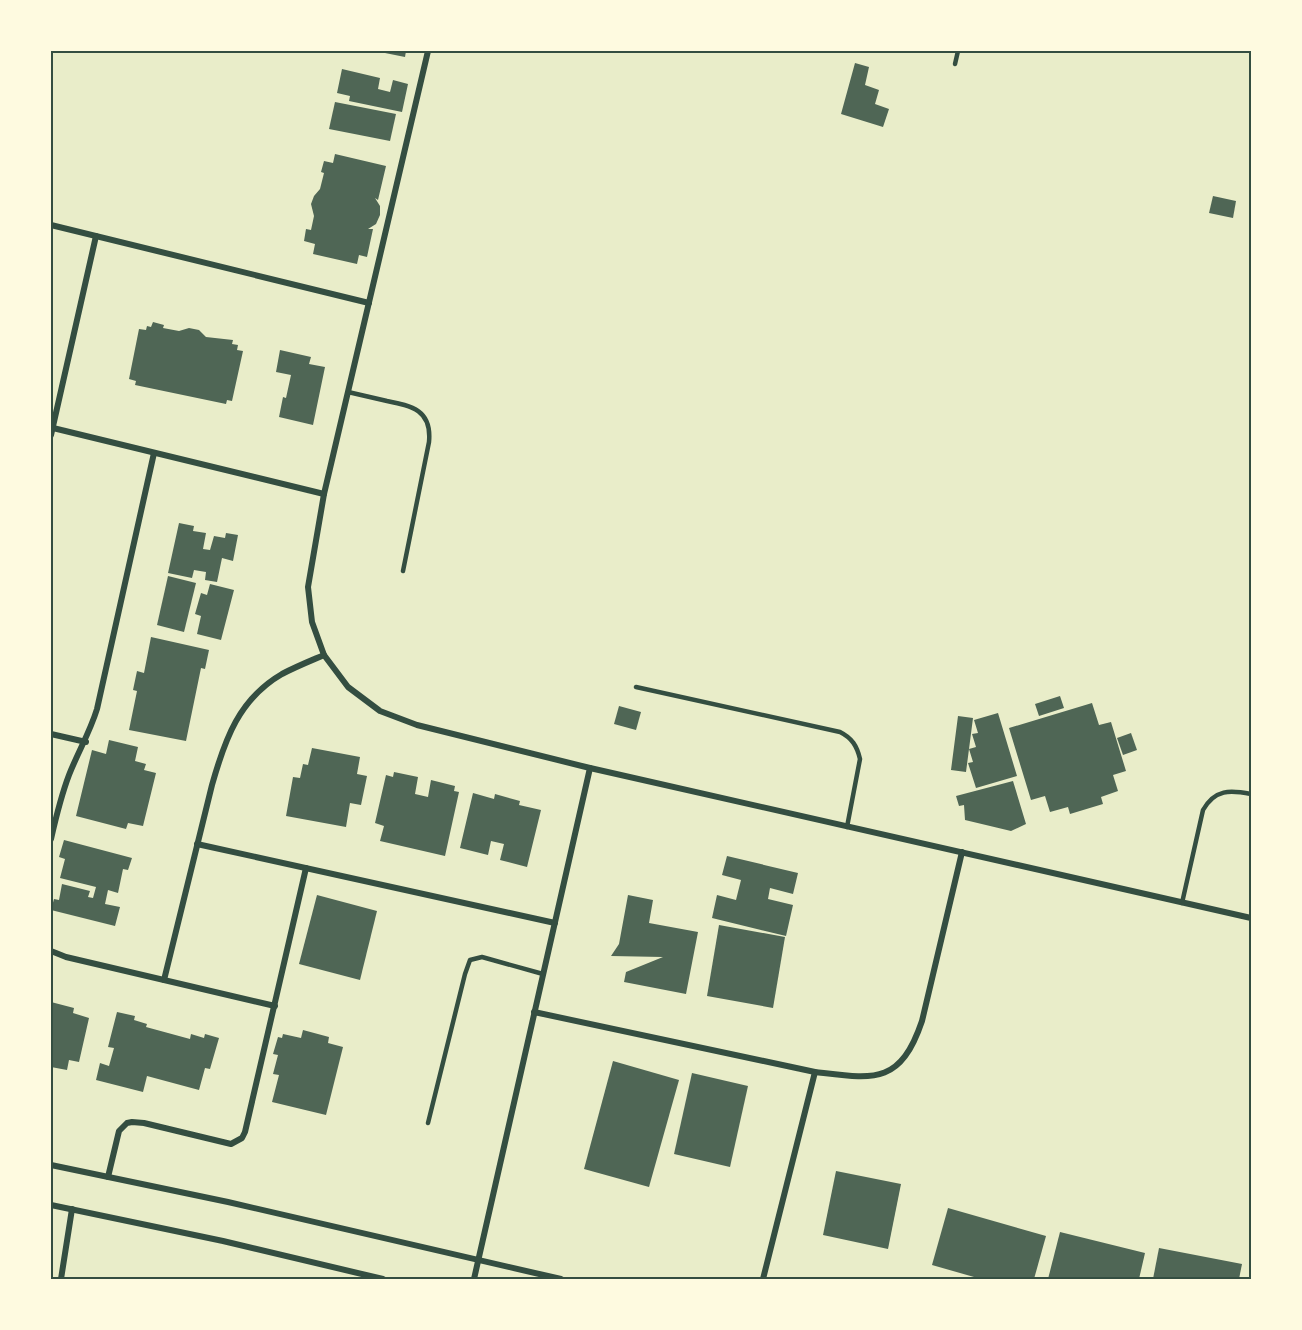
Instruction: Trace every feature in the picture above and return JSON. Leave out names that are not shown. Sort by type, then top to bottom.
[{"type":"street","points":[[428,51],[324,494],[308,587],[312,622],[324,655],[348,687],[380,711],[417,725],[590,768],[1251,918]]},
{"type":"street","points":[[51,225],[369,303]]},
{"type":"street","points":[[51,435],[96,237]]},
{"type":"street","points":[[53,428],[324,494]]},
{"type":"street","points":[[51,839],[61,798],[86,742],[97,709],[154,453]]},
{"type":"street","points":[[164,980],[220,755],[232,727],[247,702],[281,675],[324,655]]},
{"type":"street","points":[[51,734],[86,742]]},
{"type":"street","points":[[474,1279],[590,768]]},
{"type":"street","points":[[197,844],[555,922]]},
{"type":"street","points":[[534,1012],[815,1072],[861,1078],[884,1074],[902,1061],[915,1042],[962,852]]},
{"type":"street","points":[[108,1177],[119,1131],[132,1122],[231,1144],[242,1138],[247,1127],[306,868]]},
{"type":"street","points":[[51,951],[274,1006]]},
{"type":"street","points":[[763,1279],[815,1072]]},
{"type":"street","points":[[51,1165],[228,1202],[561,1279]]},
{"type":"street","points":[[51,1205],[224,1241],[383,1279]]},
{"type":"street","points":[[60,1279],[72,1209]]},
{"type":"lane","points":[[955,64],[958,51]]},
{"type":"lane","points":[[348,392],[410,406],[424,416],[428,424],[429,442],[403,572]]},
{"type":"lane","points":[[636,687],[840,732],[848,736],[858,750],[860,759],[847,827]]},
{"type":"lane","points":[[1182,903],[1203,810],[1208,802],[1222,792],[1230,790],[1251,794]]},
{"type":"lane","points":[[428,1123],[470,960],[482,957],[543,974]]},
{"type":"building","points":[[375,51],[406,51],[405,57]]},
{"type":"building","points":[[855,63],[869,67],[865,85],[879,90],[875,104],[889,109],[883,127],[841,114]]},
{"type":"building","points":[[342,69],[380,78],[378,89],[390,92],[393,80],[408,84],[402,112],[349,101],[350,96],[337,93]]},
{"type":"building","points":[[335,102],[396,114],[390,141],[329,129]]},
{"type":"building","points":[[335,154],[386,166],[378,200],[375,198],[380,206],[380,215],[376,224],[368,229],[373,229],[367,257],[359,255],[357,264],[313,254],[315,244],[304,241],[306,229],[311,230],[314,216],[311,204],[320,189],[324,161],[333,163]]},
{"type":"building","points":[[1213,196],[1236,201],[1233,218],[1209,213]]},
{"type":"building","points":[[153,322],[164,325],[163,328],[179,331],[189,328],[199,330],[206,337],[233,340],[232,344],[238,345],[237,350],[243,351],[232,401],[227,400],[226,404],[135,385],[136,381],[129,379],[139,329],[146,330],[147,326],[151,327]]},
{"type":"building","points":[[280,350],[311,357],[309,364],[325,367],[313,425],[279,417],[291,375],[276,372]]},
{"type":"building","points":[[179,523],[194,526],[193,531],[206,533],[203,549],[210,550],[214,536],[225,538],[226,533],[238,535],[233,561],[222,558],[217,582],[205,580],[206,572],[194,570],[192,578],[168,573]]},
{"type":"building","points":[[168,576],[196,583],[184,632],[157,625]]},
{"type":"building","points":[[210,584],[234,590],[221,640],[197,634],[201,616],[195,614],[201,593],[207,595]]},
{"type":"building","points":[[151,637],[209,650],[205,669],[201,668],[186,741],[129,730],[137,691],[133,690],[137,671],[144,673]]},
{"type":"building","points":[[1060,696],[1064,708],[1039,716],[1035,704]]},
{"type":"building","points":[[1092,703],[1099,725],[1111,722],[1126,771],[1113,775],[1118,791],[1101,797],[1103,804],[1070,814],[1068,807],[1050,812],[1045,796],[1031,800],[1009,728]]},
{"type":"building","points":[[619,706],[641,712],[636,730],[614,724]]},
{"type":"building","points":[[998,713],[1017,776],[976,788],[968,763],[973,762],[969,749],[976,747],[972,734],[978,733],[974,720]]},
{"type":"building","points":[[958,716],[973,718],[966,772],[951,770]]},
{"type":"building","points":[[1131,733],[1137,750],[1123,755],[1117,738]]},
{"type":"building","points":[[109,740],[138,747],[135,761],[146,764],[144,770],[156,773],[143,826],[128,823],[126,829],[76,816],[92,750],[106,754]]},
{"type":"building","points":[[312,748],[360,757],[357,774],[367,776],[361,805],[350,803],[346,827],[286,816],[293,777],[300,778],[303,764],[308,765]]},
{"type":"building","points":[[394,772],[418,777],[415,794],[428,797],[431,780],[455,786],[454,791],[459,792],[445,856],[380,841],[384,826],[375,823],[386,775],[393,777]]},
{"type":"building","points":[[1013,781],[1026,824],[1011,831],[965,820],[964,805],[959,806],[956,796]]},
{"type":"building","points":[[473,793],[494,799],[495,794],[520,801],[519,805],[541,810],[527,867],[500,860],[504,844],[491,841],[488,855],[460,848]]},
{"type":"building","points":[[64,840],[132,858],[128,870],[123,869],[118,893],[108,890],[105,904],[120,907],[115,926],[51,910],[54,899],[59,900],[62,884],[90,891],[88,897],[93,898],[96,887],[60,878],[65,859],[59,857]]},
{"type":"building","points":[[727,856],[798,873],[793,894],[770,888],[768,899],[793,905],[786,936],[712,918],[717,895],[736,900],[741,880],[722,875]]},
{"type":"building","points":[[317,895],[377,911],[360,980],[299,964]]},
{"type":"building","points":[[628,895],[653,900],[649,923],[698,932],[686,994],[624,982],[626,972],[663,957],[611,956],[619,944]]},
{"type":"building","points":[[719,925],[785,937],[773,1008],[707,996]]},
{"type":"building","points":[[51,1002],[74,1008],[73,1013],[89,1018],[79,1062],[69,1060],[67,1070],[51,1067]]},
{"type":"building","points":[[117,1012],[135,1016],[134,1020],[147,1024],[146,1027],[190,1039],[191,1034],[204,1038],[205,1034],[219,1038],[210,1069],[205,1068],[199,1090],[147,1076],[143,1092],[96,1080],[100,1063],[109,1066],[114,1048],[108,1047]]},
{"type":"building","points":[[303,1030],[329,1037],[328,1043],[343,1047],[326,1115],[272,1102],[279,1075],[273,1074],[278,1055],[273,1054],[278,1037],[282,1038],[283,1034],[301,1038]]},
{"type":"building","points":[[613,1061],[679,1080],[649,1187],[584,1169]]},
{"type":"building","points":[[692,1073],[748,1086],[730,1167],[674,1154]]},
{"type":"building","points":[[836,1171],[901,1184],[888,1249],[823,1235]]},
{"type":"building","points":[[948,1208],[1046,1236],[1034,1279],[981,1279],[932,1265]]},
{"type":"building","points":[[1060,1232],[1145,1253],[1139,1279],[1048,1279]]},
{"type":"building","points":[[1159,1248],[1242,1264],[1239,1279],[1153,1279]]}]
